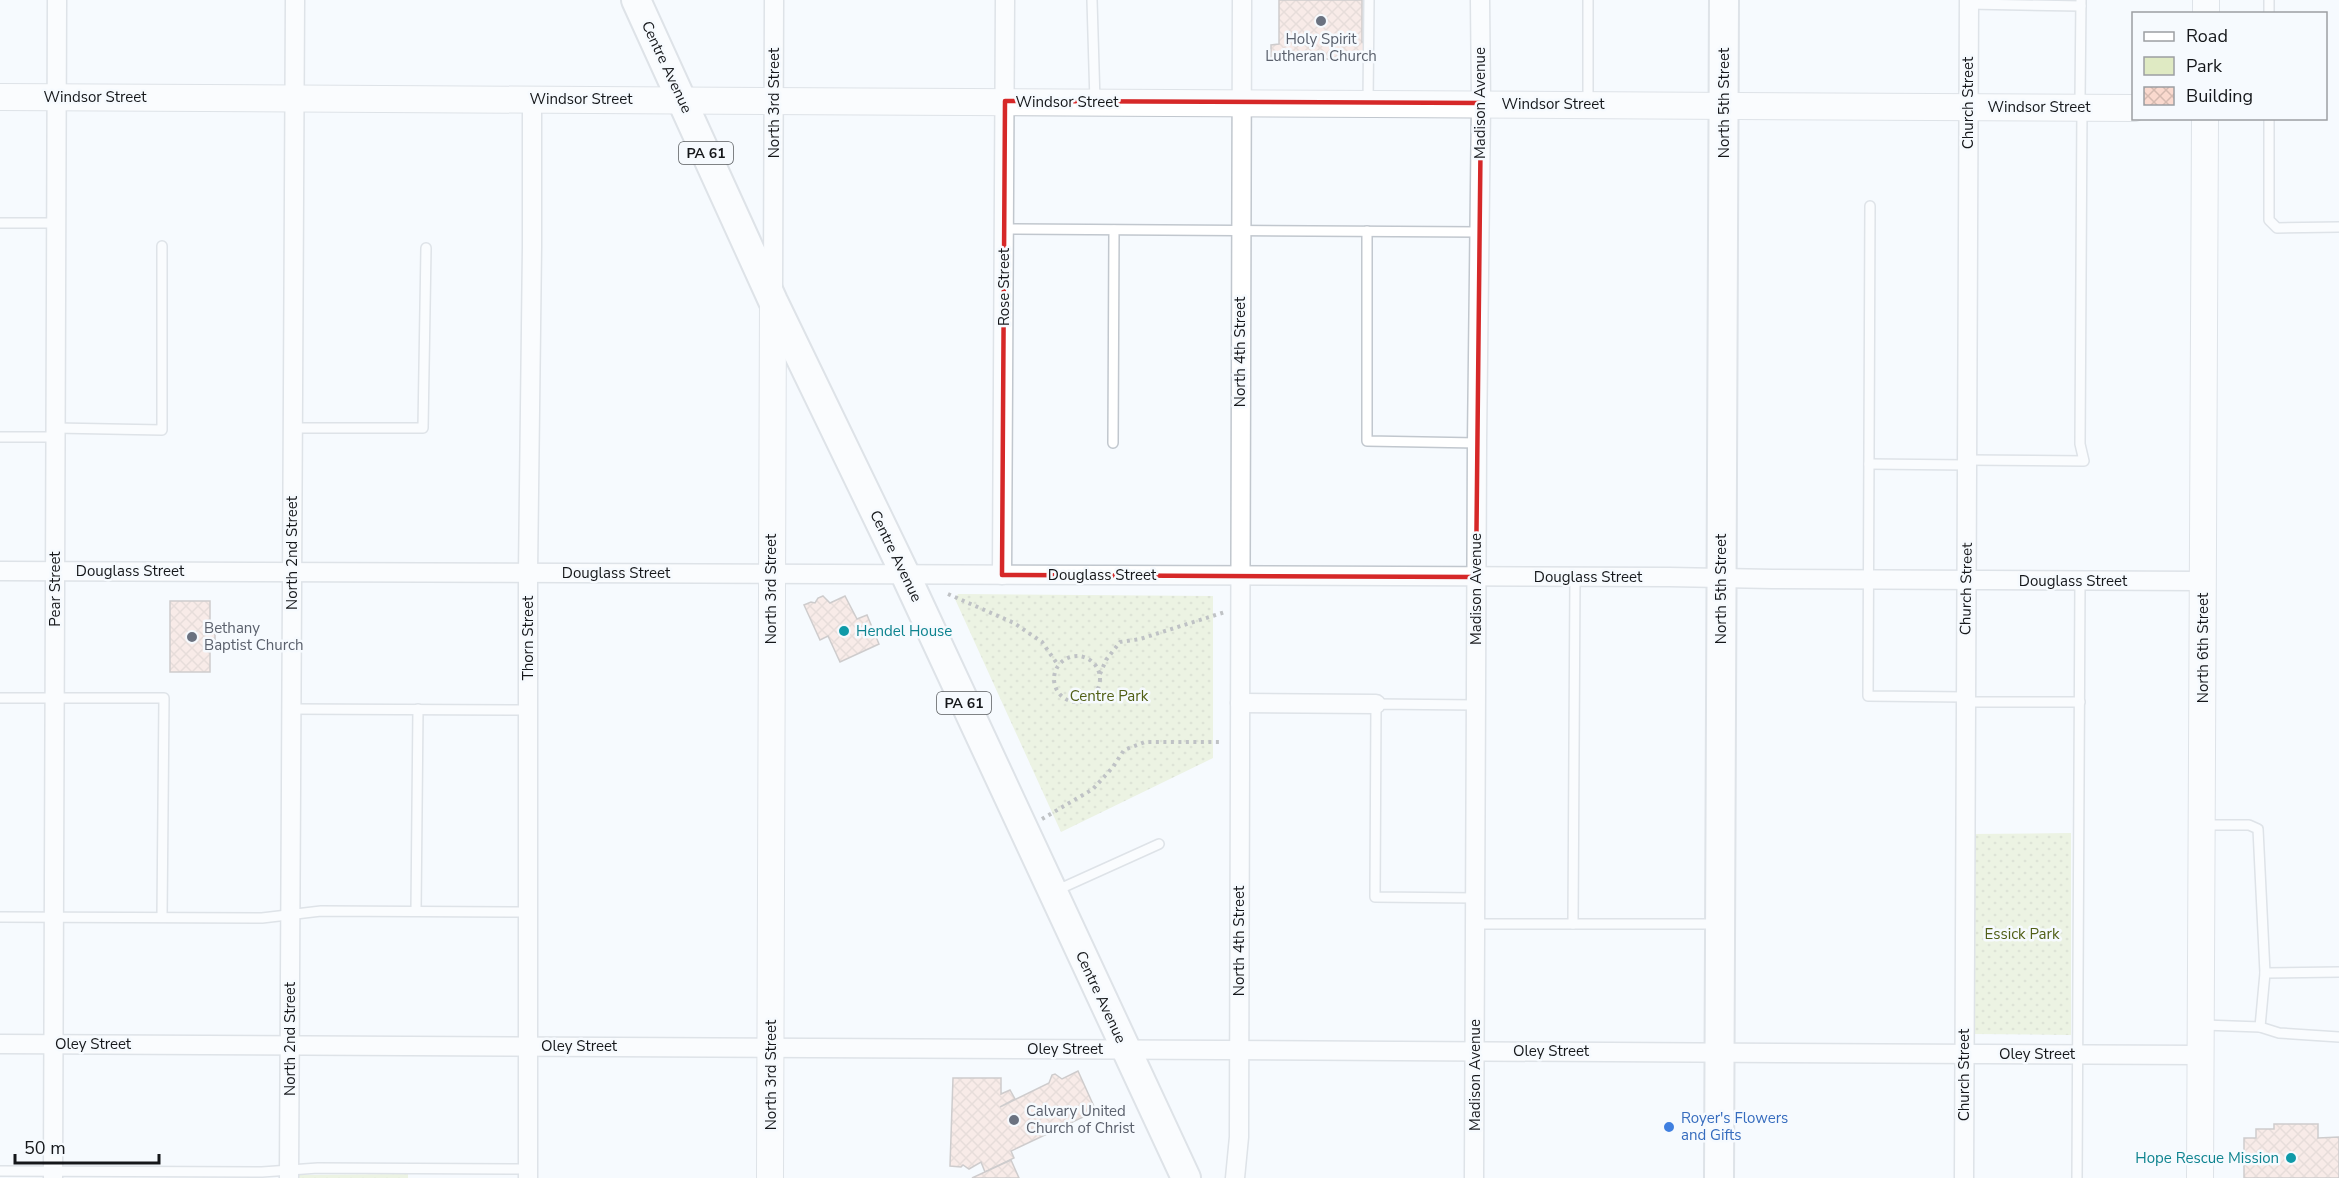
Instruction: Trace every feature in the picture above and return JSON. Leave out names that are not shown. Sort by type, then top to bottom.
[{"type":"main road","name":"Centre Avenue","points":[[636,0],[772,301],[905,574],[1186,1178]]},
{"type":"main road","name":"North 5th Street","points":[[1719,1178],[1724,0]]},
{"type":"street","name":"Pear Street","points":[[53,1174],[57,0]]},
{"type":"street","name":"North 2nd Street","points":[[289,1174],[295,0]]},
{"type":"street","name":"North 3rd Street","points":[[770,1178],[774,0]]},
{"type":"street","name":"Rose Street","points":[[1002,575],[1005,0]]},
{"type":"street","name":"North 4th Street","points":[[1235,1178],[1239,1137],[1242,0]]},
{"type":"street","name":"Madison Avenue","points":[[1474,1178],[1480,0]]},
{"type":"street","name":"Church Street","points":[[1964,1178],[1969,2]]},
{"type":"street","name":"Windsor Street","points":[[0,97],[2132,108]]},
{"type":"street","name":"Thorn Street","points":[[528,1173],[528,573],[532,99]]},
{"type":"street","name":"North 6th Street","points":[[2200,1178],[2205,120]]},
{"type":"street","name":"Douglass Street","points":[[0,571],[1575,576],[2203,581]]},
{"type":"street","points":[[1240,704],[1376,704]]},
{"type":"street","name":"Oley Street","points":[[0,1044],[2201,1055]]},
{"type":"lane","points":[[1092,0],[1095,102]]},
{"type":"lane","points":[[1368,103],[1369,0]]},
{"type":"lane","points":[[1588,0],[1588,104]]},
{"type":"lane","points":[[1869,464],[2084,461],[2080,444],[2082,108],[2080,99],[2080,3],[1969,2]]},
{"type":"lane","points":[[2269,120],[2269,220],[2277,228],[2339,227]]},
{"type":"lane","points":[[1870,206],[1868,696],[2079,702]]},
{"type":"lane","points":[[0,223],[56,223]]},
{"type":"lane","points":[[1004,229],[1479,232]]},
{"type":"lane","points":[[1113,443],[1114,230]]},
{"type":"lane","points":[[1367,231],[1368,441],[1477,443]]},
{"type":"lane","points":[[0,437],[162,430],[162,246]]},
{"type":"lane","points":[[292,428],[423,428],[426,248]]},
{"type":"lane","points":[[1573,924],[1575,576]]},
{"type":"lane","points":[[2077,1178],[2080,581]]},
{"type":"lane","points":[[0,698],[164,698],[162,917]]},
{"type":"lane","points":[[1475,898],[1375,897],[1376,704],[1476,705]]},
{"type":"lane","points":[[291,709],[528,710]]},
{"type":"lane","points":[[416,911],[418,710]]},
{"type":"lane","points":[[2202,825],[2249,825],[2258,829],[2265,973],[2260,1027]]},
{"type":"lane","points":[[1053,892],[1159,844]]},
{"type":"lane","points":[[0,917],[262,918],[321,910],[528,912]]},
{"type":"lane","points":[[1475,924],[1720,924]]},
{"type":"lane","points":[[2265,973],[2339,972]]},
{"type":"lane","points":[[2201,1025],[2260,1027],[2279,1033],[2339,1037]]},
{"type":"lane","points":[[0,1171],[53,1174],[161,1175],[262,1172],[289,1174],[318,1168],[415,1173],[528,1173]]},
{"type":"path","points":[[938,589],[1014,623],[1042,642],[1058,665]]},
{"type":"path","points":[[1100,674],[1094,664],[1081,656],[1067,658],[1058,665],[1054,676],[1055,688],[1063,699],[1072,703],[1083,702],[1094,696],[1100,686],[1100,674],[1106,660],[1120,642],[1140,639],[1240,608]]},
{"type":"path","points":[[1024,831],[1093,789],[1113,767],[1124,750],[1145,742],[1239,742]]},
{"type":"highlighted area","points":[[1005,101],[1481,103],[1476,577],[1002,575]]},
{"type":"green space","name":"Centre Park","points":[[958,594],[1213,596],[1213,758],[1061,832],[955,599]]},
{"type":"green space","name":"Essick Park","points":[[2071,833],[2071,1035],[1974,1034],[1973,834]]},
{"type":"green space","points":[[408,1174],[408,1178],[299,1178],[298,1175]]},
{"type":"building","name":"Holy Spirit Lutheran Church","points":[[1279,0],[1362,0],[1362,42],[1365,42],[1365,59],[1271,59],[1271,45],[1279,44]]},
{"type":"building","name":"Hendel House","points":[[823,596],[830,603],[845,596],[857,619],[867,615],[879,644],[840,662],[828,636],[820,640],[804,605],[815,603]]},
{"type":"building","name":"Bethany Baptist Church","points":[[170,601],[210,601],[210,626],[215,629],[215,645],[210,647],[210,672],[170,672]]},
{"type":"building","name":"Calvary United Church of Christ","points":[[1078,1071],[1096,1111],[1011,1151],[1014,1158],[985,1172],[981,1162],[969,1169],[963,1165],[961,1167],[950,1166],[953,1078],[1001,1078],[1001,1094],[1010,1090],[1015,1099],[1000,1107],[1049,1083],[1052,1075],[1055,1074],[1062,1079]]},
{"type":"building","name":"Hope Rescue Mission","points":[[2274,1124],[2318,1124],[2318,1138],[2339,1137],[2339,1178],[2244,1178],[2244,1138],[2256,1138],[2256,1129],[2274,1129]]},
{"type":"building","points":[[1011,1160],[1019,1178],[972,1178]]},
{"type":"place","name":"Holy Spirit Lutheran Church","points":[[1321,21]]},
{"type":"place","name":"Hendel House","points":[[844,631]]},
{"type":"place","name":"Bethany Baptist Church","points":[[192,637]]},
{"type":"place","name":"Calvary United Church of Christ","points":[[1014,1120]]},
{"type":"place","name":"Royer's Flowers and Gifts","points":[[1669,1127]]},
{"type":"place","name":"Hope Rescue Mission","points":[[2291,1158]]}]
